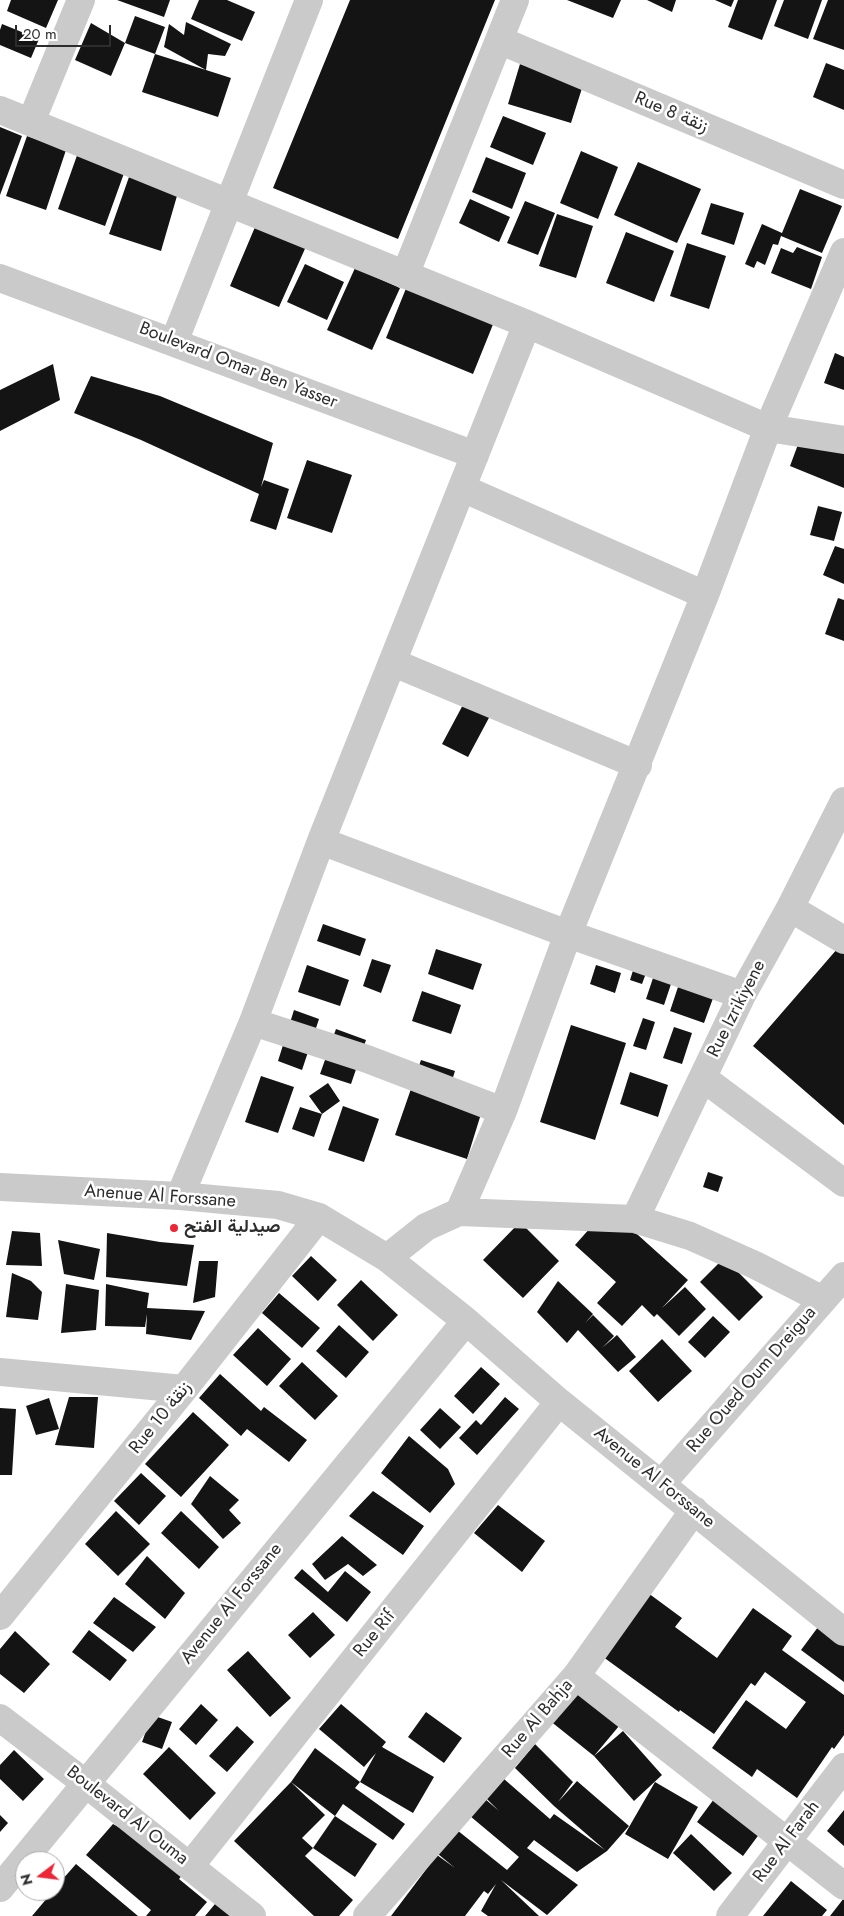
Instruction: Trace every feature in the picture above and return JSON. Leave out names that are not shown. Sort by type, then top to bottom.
[{"type":"street","points":[[31,122],[82,0]]},
{"type":"street","points":[[174,342],[309,0]]},
{"type":"street","points":[[405,275],[515,0]]},
{"type":"street","name":"Rue 8 زنقة","points":[[499,40],[844,185]]},
{"type":"street","points":[[0,110],[527,324],[768,428],[844,440]]},
{"type":"street","points":[[458,1212],[503,1111],[568,934],[638,765],[768,428],[844,252]]},
{"type":"street","name":"Boulevard Omar Ben Yasser","points":[[0,278],[475,455]]},
{"type":"street","points":[[180,1196],[253,1022],[321,841],[394,663],[527,324]]},
{"type":"street","points":[[462,488],[705,595]]},
{"type":"street","points":[[394,663],[638,765]]},
{"type":"street","name":"Rue Izrikiyene","points":[[636,1220],[742,995],[790,908],[844,801]]},
{"type":"street","points":[[321,841],[568,934],[742,995]]},
{"type":"street","points":[[790,908],[844,940]]},
{"type":"street","points":[[253,1022],[367,1059],[503,1111]]},
{"type":"street","points":[[703,1078],[844,1183]]},
{"type":"street","name":"Anenue Al Forssane","points":[[0,1186],[180,1196],[278,1205],[319,1217],[387,1258]]},
{"type":"street","points":[[387,1258],[426,1227],[458,1212],[636,1220],[690,1236],[756,1265],[822,1300]]},
{"type":"street","name":"Rue 10 زنقة","points":[[0,1616],[184,1389],[319,1217]]},
{"type":"street","name":"Avenue Al Forssane","points":[[387,1258],[466,1321],[560,1402],[844,1632]]},
{"type":"street","name":"Rue Oued Oum Dreigua","points":[[661,1484],[844,1276]]},
{"type":"street","name":"Avenue Al Forssane","points":[[0,1888],[466,1321]]},
{"type":"street","points":[[0,1372],[184,1389]]},
{"type":"street","name":"Rue Rif","points":[[190,1866],[560,1402]]},
{"type":"street","name":"Rue Al Bahja","points":[[367,1916],[576,1676],[694,1510]]},
{"type":"street","points":[[576,1676],[844,1886]]},
{"type":"street","name":"Boulevard Al Ouma","points":[[0,1718],[252,1916]]},
{"type":"street","name":"Rue Al Farah","points":[[730,1916],[844,1767]]},
{"type":"building","points":[[11,0],[58,0],[46,28],[7,11]]},
{"type":"building","points":[[117,0],[170,0],[164,17]]},
{"type":"building","points":[[199,0],[227,0],[255,12],[242,41],[191,19]]},
{"type":"building","points":[[350,0],[495,0],[398,239],[273,188]]},
{"type":"building","points":[[567,0],[621,0],[613,18]]},
{"type":"building","points":[[647,0],[676,0],[672,12]]},
{"type":"building","points":[[715,0],[734,0],[731,7]]},
{"type":"building","points":[[738,0],[777,0],[762,40],[728,27]]},
{"type":"building","points":[[784,0],[822,0],[808,39],[774,26]]},
{"type":"building","points":[[828,0],[844,0],[844,50],[813,39]]},
{"type":"building","points":[[135,16],[165,27],[155,54],[125,43]]},
{"type":"building","points":[[186,22],[231,44],[225,56],[208,54],[206,70],[164,47],[169,24],[184,35]]},
{"type":"building","points":[[91,23],[125,43],[111,76],[75,60]]},
{"type":"building","points":[[2,24],[39,39],[31,58],[0,45]]},
{"type":"building","points":[[155,54],[231,78],[218,117],[142,92]]},
{"type":"building","points":[[826,63],[844,70],[844,110],[813,97]]},
{"type":"building","points":[[520,64],[583,85],[571,123],[508,104]]},
{"type":"building","points":[[503,116],[546,133],[533,165],[490,147]]},
{"type":"building","points":[[0,127],[22,136],[0,195]]},
{"type":"building","points":[[27,136],[66,150],[46,210],[6,196]]},
{"type":"building","points":[[80,147],[127,165],[105,226],[58,209]]},
{"type":"building","points":[[581,151],[618,167],[598,219],[560,203]]},
{"type":"building","points":[[486,157],[526,173],[512,209],[472,192]]},
{"type":"building","points":[[638,162],[701,189],[677,243],[614,215]]},
{"type":"building","points":[[129,177],[179,189],[161,251],[109,234]]},
{"type":"building","points":[[800,189],[842,206],[822,253],[781,236],[778,245],[773,244],[765,265],[757,261],[754,268],[745,264],[762,224],[782,233]]},
{"type":"building","points":[[470,199],[510,217],[499,242],[459,223]]},
{"type":"building","points":[[525,201],[555,213],[538,255],[507,243]]},
{"type":"building","points":[[711,203],[744,213],[734,245],[701,234]]},
{"type":"building","points":[[557,214],[593,226],[576,278],[539,266]]},
{"type":"building","points":[[258,220],[308,242],[279,307],[230,286]]},
{"type":"building","points":[[626,232],[674,251],[654,302],[606,283]]},
{"type":"building","points":[[687,243],[726,256],[709,309],[670,296]]},
{"type":"building","points":[[797,247],[822,257],[811,289],[771,273],[781,248],[793,253]]},
{"type":"building","points":[[305,264],[344,282],[327,320],[287,302]]},
{"type":"building","points":[[355,268],[400,288],[372,350],[327,330]]},
{"type":"building","points":[[409,281],[496,317],[473,374],[386,338]]},
{"type":"building","points":[[835,353],[844,357],[844,390],[824,383]]},
{"type":"building","points":[[53,364],[60,400],[0,431],[0,390]]},
{"type":"building","points":[[91,376],[160,396],[273,443],[261,487],[264,480],[289,489],[276,530],[250,521],[259,494],[141,440],[74,413]]},
{"type":"building","points":[[803,431],[844,447],[844,488],[790,466]]},
{"type":"building","points":[[307,460],[352,475],[332,533],[287,518]]},
{"type":"building","points":[[818,506],[842,512],[834,541],[810,535]]},
{"type":"building","points":[[835,546],[844,549],[844,584],[823,575]]},
{"type":"building","points":[[838,598],[844,600],[844,641],[825,634]]},
{"type":"building","points":[[465,701],[491,714],[468,757],[442,744]]},
{"type":"building","points":[[323,924],[366,939],[360,956],[317,941]]},
{"type":"building","points":[[838,948],[844,953],[844,1125],[753,1046]]},
{"type":"building","points":[[436,949],[482,964],[473,990],[428,974]]},
{"type":"building","points":[[372,959],[391,965],[381,993],[363,986]]},
{"type":"building","points":[[636,961],[649,965],[642,984],[630,980]]},
{"type":"building","points":[[307,965],[349,980],[340,1006],[298,992]]},
{"type":"building","points":[[596,965],[621,973],[615,993],[590,984]]},
{"type":"building","points":[[654,975],[672,981],[664,1005],[646,999]]},
{"type":"building","points":[[681,978],[716,990],[704,1023],[670,1011]]},
{"type":"building","points":[[422,991],[461,1005],[451,1034],[412,1021]]},
{"type":"building","points":[[294,1010],[319,1019],[302,1070],[278,1061]]},
{"type":"building","points":[[643,1018],[655,1022],[646,1050],[633,1046]]},
{"type":"building","points":[[571,1025],[626,1043],[595,1140],[540,1122]]},
{"type":"building","points":[[674,1027],[692,1033],[682,1064],[663,1058]]},
{"type":"building","points":[[336,1029],[366,1040],[351,1084],[320,1074]]},
{"type":"building","points":[[421,1060],[455,1071],[449,1090],[485,1101],[467,1159],[395,1135]]},
{"type":"building","points":[[630,1072],[668,1085],[658,1117],[620,1104]]},
{"type":"building","points":[[261,1076],[294,1087],[278,1133],[245,1122]]},
{"type":"building","points":[[328,1083],[340,1101],[322,1114],[309,1096]]},
{"type":"building","points":[[343,1106],[379,1119],[364,1162],[328,1150]]},
{"type":"building","points":[[300,1107],[322,1114],[314,1137],[292,1129]]},
{"type":"building","points":[[708,1172],[723,1177],[718,1192],[703,1187]]},
{"type":"building","points":[[608,1208],[688,1280],[662,1308],[685,1287],[706,1309],[679,1336],[657,1314],[654,1317],[642,1305],[622,1326],[597,1303],[616,1282],[575,1245]]},
{"type":"building","points":[[520,1222],[559,1261],[523,1298],[483,1260]]},
{"type":"building","points":[[12,1231],[40,1233],[42,1266],[6,1265]]},
{"type":"building","points":[[107,1233],[160,1242],[194,1245],[187,1286],[106,1277]]},
{"type":"building","points":[[58,1240],[100,1249],[94,1280],[64,1274]]},
{"type":"building","points":[[311,1256],[337,1280],[318,1301],[292,1276]]},
{"type":"building","points":[[724,1258],[763,1297],[739,1321],[700,1282]]},
{"type":"building","points":[[199,1261],[218,1261],[215,1297],[193,1303]]},
{"type":"building","points":[[12,1273],[31,1281],[42,1292],[38,1320],[6,1317]]},
{"type":"building","points":[[361,1280],[398,1315],[373,1341],[337,1305]]},
{"type":"building","points":[[558,1281],[593,1314],[585,1323],[593,1315],[614,1336],[602,1348],[617,1335],[636,1357],[618,1372],[578,1330],[567,1343],[537,1312]]},
{"type":"building","points":[[66,1284],[99,1290],[96,1330],[61,1333]]},
{"type":"building","points":[[106,1284],[149,1293],[147,1308],[205,1311],[191,1340],[146,1334],[147,1314],[145,1327],[105,1326]]},
{"type":"building","points":[[279,1293],[320,1328],[302,1348],[262,1313]]},
{"type":"building","points":[[713,1316],[730,1332],[705,1358],[688,1342]]},
{"type":"building","points":[[339,1325],[369,1352],[346,1378],[316,1351]]},
{"type":"building","points":[[258,1328],[291,1359],[267,1386],[233,1355]]},
{"type":"building","points":[[662,1339],[692,1371],[658,1402],[629,1371]]},
{"type":"building","points":[[302,1362],[338,1396],[315,1420],[279,1386]]},
{"type":"building","points":[[481,1367],[500,1384],[473,1414],[454,1396]]},
{"type":"building","points":[[220,1374],[261,1411],[264,1407],[307,1440],[289,1462],[247,1429],[241,1436],[199,1398]]},
{"type":"building","points":[[69,1397],[98,1397],[94,1448],[55,1445]]},
{"type":"building","points":[[505,1397],[519,1409],[477,1455],[459,1438],[476,1420],[481,1425]]},
{"type":"building","points":[[49,1398],[59,1429],[36,1435],[26,1406]]},
{"type":"building","points":[[0,1408],[16,1409],[12,1475],[0,1475]]},
{"type":"building","points":[[440,1408],[461,1427],[440,1449],[420,1430]]},
{"type":"building","points":[[193,1412],[229,1445],[181,1497],[145,1464]]},
{"type":"building","points":[[409,1436],[448,1469],[455,1484],[430,1513],[381,1473]]},
{"type":"building","points":[[141,1473],[166,1496],[139,1525],[114,1501]]},
{"type":"building","points":[[210,1476],[239,1500],[229,1510],[241,1523],[223,1539],[191,1504]]},
{"type":"building","points":[[373,1491],[424,1526],[403,1555],[349,1516]]},
{"type":"building","points":[[498,1505],[545,1541],[522,1572],[474,1533]]},
{"type":"building","points":[[116,1511],[150,1544],[118,1576],[85,1544]]},
{"type":"building","points":[[181,1511],[219,1547],[199,1569],[161,1533]]},
{"type":"building","points":[[342,1536],[377,1565],[363,1576],[348,1564],[325,1580],[312,1564]]},
{"type":"building","points":[[147,1556],[185,1593],[165,1619],[125,1584]]},
{"type":"building","points":[[302,1569],[328,1592],[345,1571],[371,1592],[347,1622],[294,1578]]},
{"type":"building","points":[[644,1590],[682,1618],[675,1627],[717,1658],[753,1608],[792,1636],[782,1650],[844,1695],[844,1735],[834,1749],[832,1747],[797,1798],[757,1769],[752,1777],[712,1748],[746,1700],[786,1729],[806,1702],[765,1672],[755,1686],[751,1683],[714,1734],[680,1710],[679,1712],[599,1654]]},
{"type":"building","points":[[114,1597],[156,1627],[133,1652],[93,1623]]},
{"type":"building","points":[[313,1612],[335,1635],[310,1658],[288,1635]]},
{"type":"building","points":[[821,1623],[844,1639],[844,1682],[801,1650]]},
{"type":"building","points":[[89,1630],[127,1660],[110,1681],[72,1652]]},
{"type":"building","points":[[15,1631],[50,1664],[24,1693],[0,1674],[0,1649]]},
{"type":"building","points":[[248,1651],[291,1698],[270,1717],[227,1670]]},
{"type":"building","points":[[579,1683],[624,1720],[594,1756],[549,1720]]},
{"type":"building","points":[[201,1704],[218,1720],[196,1745],[179,1729]]},
{"type":"building","points":[[341,1704],[386,1742],[382,1747],[434,1777],[413,1813],[360,1782],[376,1753],[364,1767],[319,1729]]},
{"type":"building","points":[[426,1712],[462,1738],[444,1763],[408,1737]]},
{"type":"building","points":[[152,1715],[172,1722],[162,1749],[142,1742]]},
{"type":"building","points":[[237,1726],[254,1742],[227,1772],[209,1756]]},
{"type":"building","points":[[623,1731],[662,1775],[634,1801],[594,1756]]},
{"type":"building","points":[[535,1744],[573,1782],[558,1802],[577,1781],[629,1826],[607,1851],[577,1872],[534,1840],[527,1848],[578,1885],[547,1915],[501,1880],[539,1916],[488,1916],[481,1911],[496,1884],[488,1894],[484,1891],[465,1916],[391,1916],[437,1855],[455,1868],[438,1854],[457,1830],[507,1870],[519,1857],[470,1816],[484,1798],[499,1811],[486,1798],[504,1779],[550,1819],[554,1814],[605,1850],[554,1806],[515,1768]]},
{"type":"building","points":[[169,1747],[216,1793],[190,1820],[143,1774]]},
{"type":"building","points":[[315,1748],[360,1782],[355,1788],[405,1824],[393,1840],[343,1804],[335,1816],[291,1782]]},
{"type":"building","points":[[14,1750],[44,1779],[23,1801],[0,1779],[0,1765]]},
{"type":"building","points":[[291,1782],[325,1815],[302,1838],[313,1848],[305,1856],[353,1900],[339,1916],[314,1916],[234,1841]]},
{"type":"building","points":[[655,1782],[698,1807],[668,1859],[625,1834]]},
{"type":"building","points":[[717,1795],[763,1829],[743,1856],[697,1822]]},
{"type":"building","points":[[844,1810],[844,1846],[827,1831]]},
{"type":"building","points":[[0,1815],[8,1823],[0,1832]]},
{"type":"building","points":[[335,1816],[377,1844],[355,1877],[313,1848]]},
{"type":"building","points":[[113,1824],[190,1866],[179,1879],[207,1902],[195,1916],[146,1916],[151,1910],[86,1855]]},
{"type":"building","points":[[691,1834],[732,1873],[714,1891],[673,1853]]},
{"type":"building","points":[[76,1864],[138,1916],[32,1916],[45,1901],[65,1901],[65,1877]]},
{"type":"building","points":[[791,1881],[827,1910],[822,1916],[763,1916]]},
{"type":"building","points":[[220,1898],[241,1916],[205,1916]]},
{"type":"building","points":[[844,1898],[844,1916],[830,1916]]},
{"type":"place","name":"صيدلية الفتح","points":[[174,1228]]}]
